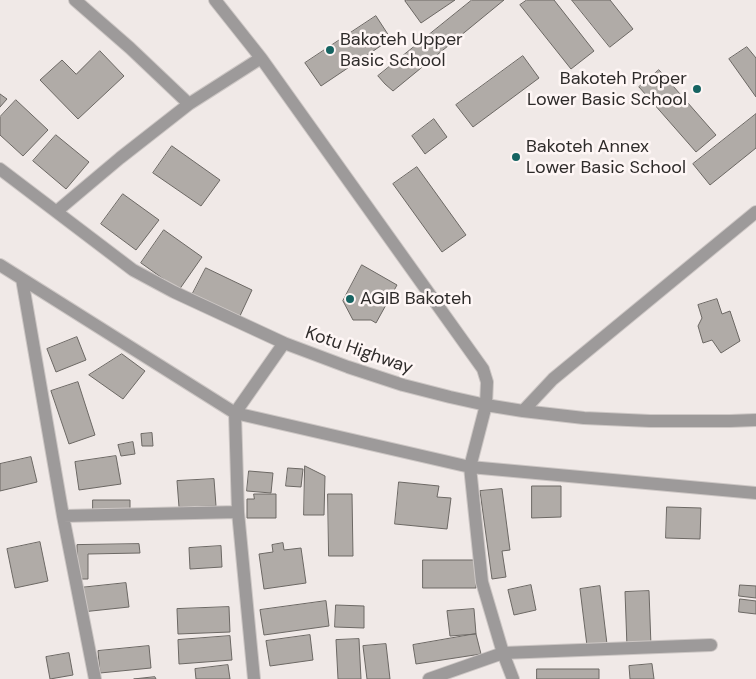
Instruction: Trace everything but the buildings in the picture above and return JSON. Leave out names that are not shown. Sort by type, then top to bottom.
[{"type":"street","points":[[75,0],[190,104]]},
{"type":"street","points":[[215,0],[261,58],[483,369],[487,382],[486,405],[470,467],[482,582],[503,653],[513,679]]},
{"type":"street","points":[[57,211],[120,158],[190,104],[261,58]]},
{"type":"street","name":"Kotu Highway","points":[[0,169],[133,270],[174,292],[284,343],[403,386],[486,405],[584,418],[650,421],[756,420]]},
{"type":"street","points":[[523,410],[553,379],[756,212]]},
{"type":"street","points":[[0,264],[235,413],[470,467],[756,493]]},
{"type":"street","points":[[22,279],[63,516],[95,679]]},
{"type":"street","points":[[254,679],[238,512],[235,413],[284,343]]},
{"type":"street","points":[[63,516],[238,512]]},
{"type":"street","points":[[429,679],[503,653],[711,645]]},
{"type":"place","name":"Bakoteh Upper Basic School","points":[[330,50]]},
{"type":"place","name":"Bakoteh Proper Lower Basic School","points":[[697,89]]},
{"type":"place","name":"Bakoteh Annex Lower Basic School","points":[[516,157]]},
{"type":"place","name":"AGIB Bakoteh","points":[[350,299]]}]
